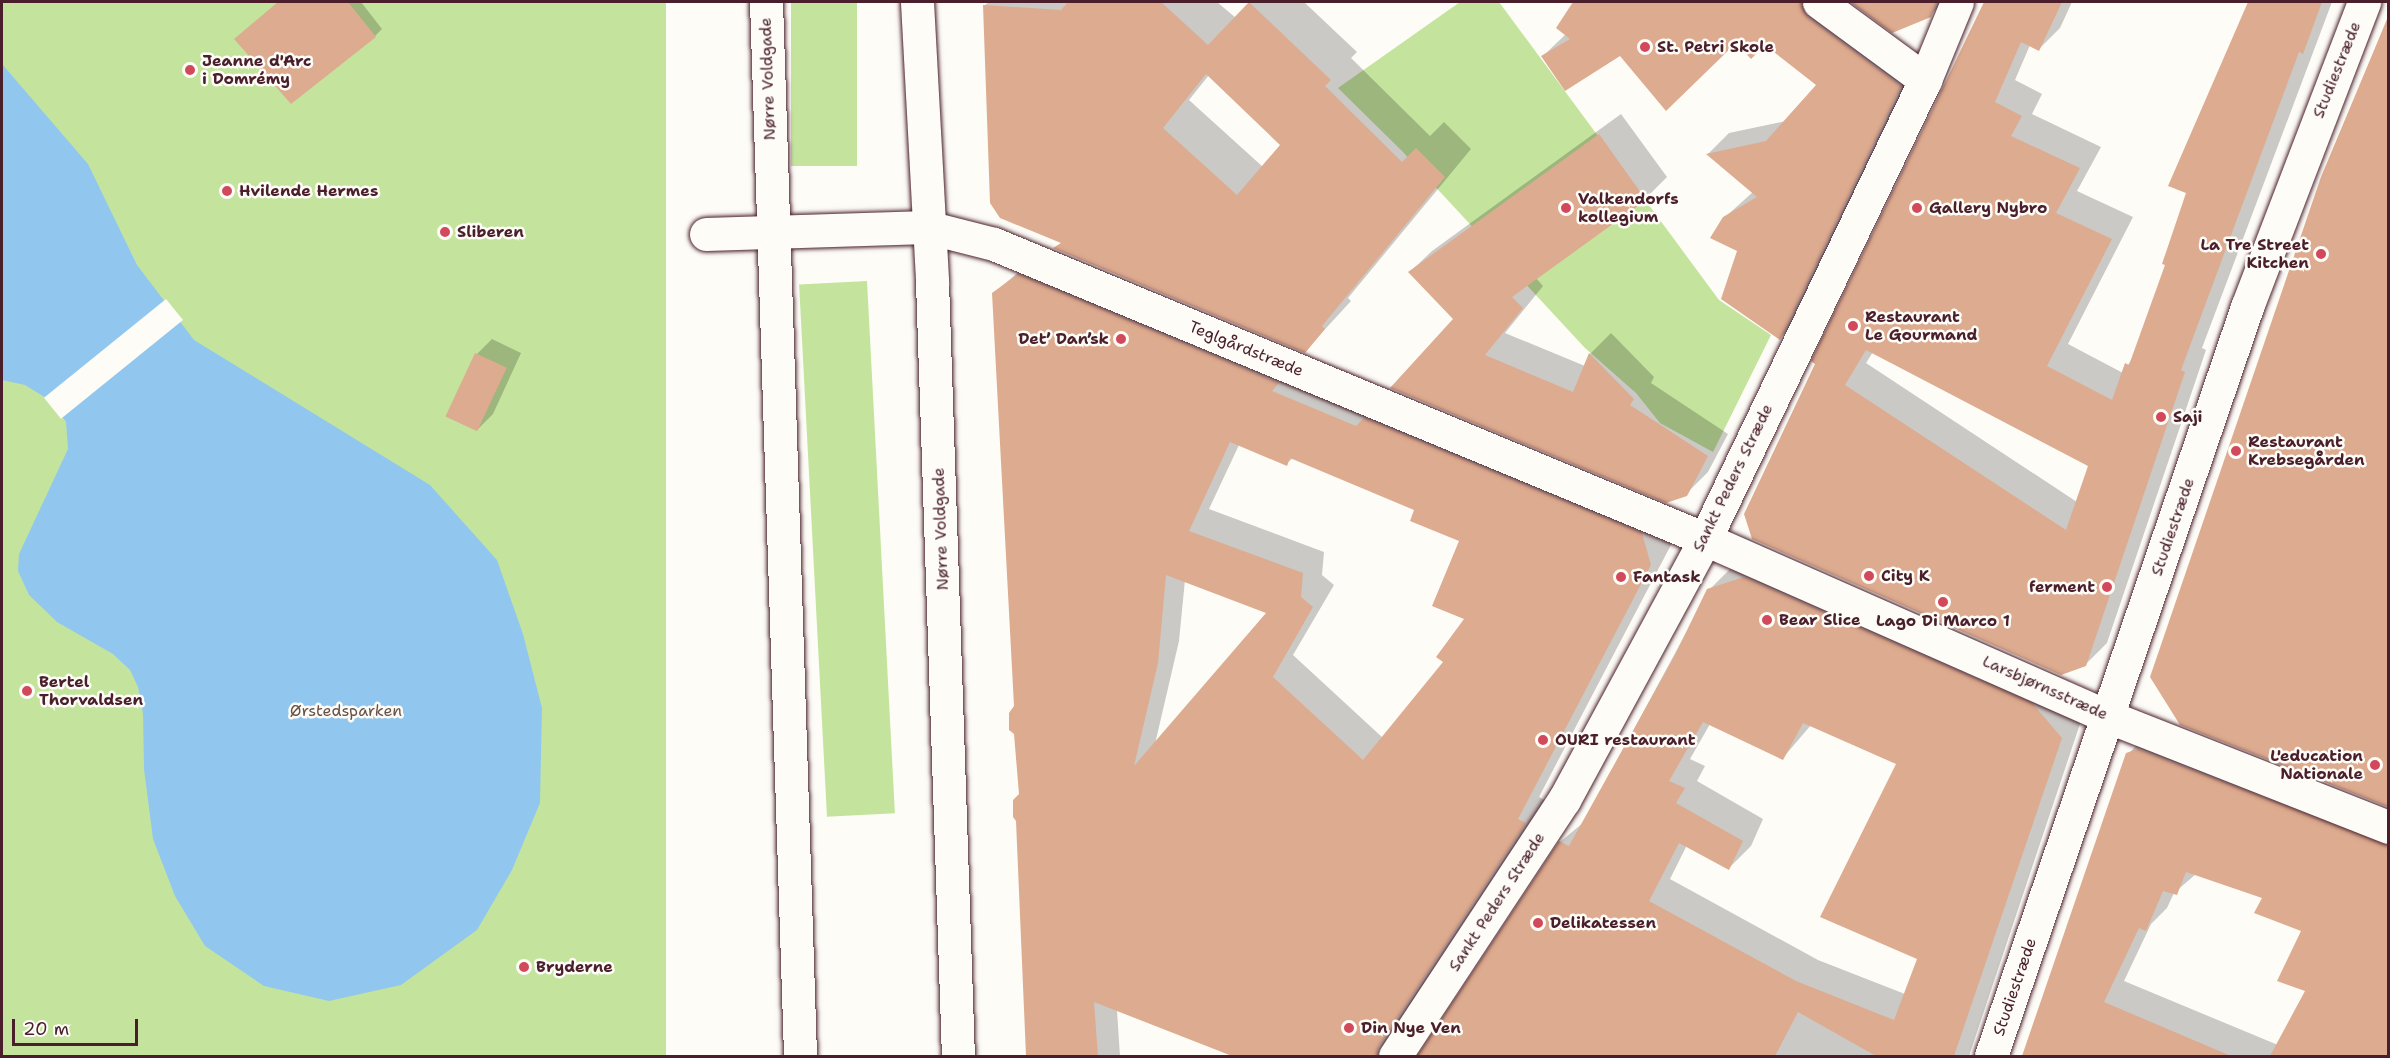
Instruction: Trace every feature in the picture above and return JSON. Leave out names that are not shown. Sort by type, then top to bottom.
[{"type":"street","name":"Nørre Voldgade","points":[[766,2],[800,1056]]},
{"type":"street","name":"Nørre Voldgade","points":[[917,2],[958,1056]]},
{"type":"street","points":[[1819,2],[1925,80]]},
{"type":"street","name":"Sankt Peders Stræde","points":[[1395,1056],[1564,800],[1705,539],[1925,80],[1957,2]]},
{"type":"street","name":"Studiestræde","points":[[1991,1056],[2109,717],[2247,308],[2364,2]]},
{"type":"street","name":"Teglgårdstræde","points":[[706,234],[927,227],[994,244],[1705,539]]},
{"type":"street","name":"Larsbjørnsstræde","points":[[1705,539],[2109,717],[2388,827]]},
{"type":"green space","name":"Ørstedsparken","points":[[2,2],[666,2],[666,1056],[2,1056]]},
{"type":"green space","points":[[791,2],[857,2],[857,166],[791,166]]},
{"type":"green space","points":[[1460,2],[1499,2],[1719,300],[1771,335],[1713,452],[1660,423],[1636,393],[1585,348],[1403,152],[1338,88]]},
{"type":"green space","points":[[867,281],[895,813],[827,817],[799,285]]},
{"type":"water","points":[[2,64],[88,164],[137,265],[194,340],[430,485],[497,560],[523,634],[542,708],[540,803],[512,870],[477,930],[401,985],[329,1001],[264,986],[205,946],[175,896],[153,839],[144,769],[143,714],[138,687],[130,670],[113,654],[57,622],[29,595],[18,571],[19,554],[68,449],[66,422],[51,401],[25,385],[2,380]]},
{"type":"pier","points":[[166,299],[183,320],[61,419],[44,398]]},
{"type":"building","points":[[278,2],[348,2],[376,37],[291,104],[234,39]]},
{"type":"building","points":[[1068,2],[1161,2],[1208,45],[1249,2],[1331,80],[1325,86],[1402,162],[1416,148],[1445,177],[1322,326],[1325,329],[1305,353],[1053,248],[1061,243],[1000,218],[990,203],[983,5],[1061,10]],"holes":[[[1206,74],[1280,145],[1237,195],[1163,128]]]},
{"type":"building","points":[[1573,2],[1801,2],[1808,17],[1901,86],[1780,340],[1721,299],[1737,251],[1710,238],[1723,217],[1757,197],[1706,154],[1766,141],[1816,85],[1765,45],[1751,59],[1736,43],[1666,111],[1620,56],[1565,91],[1541,56],[1570,39],[1556,28]]},
{"type":"building","points":[[1850,2],[1937,2],[1931,17],[1892,33]]},
{"type":"building","points":[[1984,2],[2062,2],[2039,51],[2021,42],[1995,102],[2022,116],[2011,136],[2080,168],[2056,213],[2112,239],[2047,366],[2112,400],[2125,363],[2129,365],[2165,265],[2162,264],[2186,193],[2168,186],[2248,2],[2322,2],[2303,54],[2299,52],[2181,370],[2185,372],[2086,666],[2061,675],[1752,539],[1744,514],[1815,364],[1811,361]],"holes":[[[1866,350],[2088,466],[2066,530],[1845,385]]]},
{"type":"building","points":[[2388,17],[2388,807],[2180,725],[2150,677],[2321,177]]},
{"type":"building","points":[[1599,134],[1646,200],[1512,297],[1523,308],[1485,355],[1573,392],[1589,353],[1634,399],[1630,405],[1708,456],[1687,496],[1666,503],[1390,388],[1453,319],[1408,272]]},
{"type":"building","points":[[1018,274],[1279,383],[1272,391],[1356,426],[1364,418],[1642,533],[1651,565],[1518,819],[1526,823],[1379,1046],[1377,1056],[1232,1056],[1094,1002],[1098,1056],[1026,1056],[1016,821],[1013,817],[1013,800],[1019,794],[1014,734],[1009,730],[1009,713],[1014,706],[992,293]],"holes":[[[1230,442],[1287,466],[1290,458],[1414,510],[1410,521],[1459,541],[1432,606],[1464,619],[1436,657],[1443,662],[1363,760],[1273,677],[1313,607],[1301,597],[1303,573],[1189,531]],[[1166,575],[1266,613],[1134,766],[1158,663]]]},
{"type":"building","points":[[475,353],[507,368],[477,431],[445,416]]},
{"type":"building","points":[[1744,577],[2032,703],[2062,738],[1954,1056],[1876,1056],[1798,1012],[1775,1056],[1417,1056],[1559,841],[1569,846],[1675,655],[1707,589]],"holes":[[[1703,722],[1783,760],[1803,723],[1896,764],[1820,917],[1917,959],[1894,1020],[1796,981],[1649,901],[1679,843],[1729,870],[1743,841],[1676,803],[1685,788],[1669,781]]]},
{"type":"building","points":[[2138,749],[2388,845],[2388,1056],[2270,1056],[2305,991],[2277,981],[2301,931],[2254,913],[2262,898],[2186,872],[2177,895],[2163,891],[2146,931],[2139,928],[2104,1002],[2231,1056],[2022,1056],[2126,753]]},
{"type":"place","name":"St. Petri Skole","points":[[1645,47]]},
{"type":"place","name":"Jeanne d'Arc i Domrémy","points":[[190,70]]},
{"type":"place","name":"Hvilende Hermes","points":[[227,191]]},
{"type":"place","name":"Valkendorfs kollegium","points":[[1566,208]]},
{"type":"place","name":"Gallery Nybro","points":[[1917,208]]},
{"type":"place","name":"Sliberen","points":[[445,232]]},
{"type":"place","name":"La Tre Street Kitchen","points":[[2321,254]]},
{"type":"place","name":"Restaurant Le Gourmand","points":[[1853,326]]},
{"type":"place","name":"Det’ Dan’sk","points":[[1121,339]]},
{"type":"place","name":"Saji","points":[[2161,417]]},
{"type":"place","name":"Restaurant Krebsegården","points":[[2236,451]]},
{"type":"place","name":"City K","points":[[1869,576]]},
{"type":"place","name":"Fantask","points":[[1621,577]]},
{"type":"place","name":"ferment","points":[[2107,587]]},
{"type":"place","name":"Lago Di Marco 1","points":[[1943,602]]},
{"type":"place","name":"Bear Slice","points":[[1767,620]]},
{"type":"place","name":"Bertel Thorvaldsen","points":[[27,691]]},
{"type":"place","name":"OURI restaurant","points":[[1543,740]]},
{"type":"place","name":"L'education Nationale","points":[[2375,765]]},
{"type":"place","name":"Delikatessen","points":[[1538,923]]},
{"type":"place","name":"Bryderne","points":[[524,967]]},
{"type":"place","name":"Din Nye Ven","points":[[1349,1028]]}]
